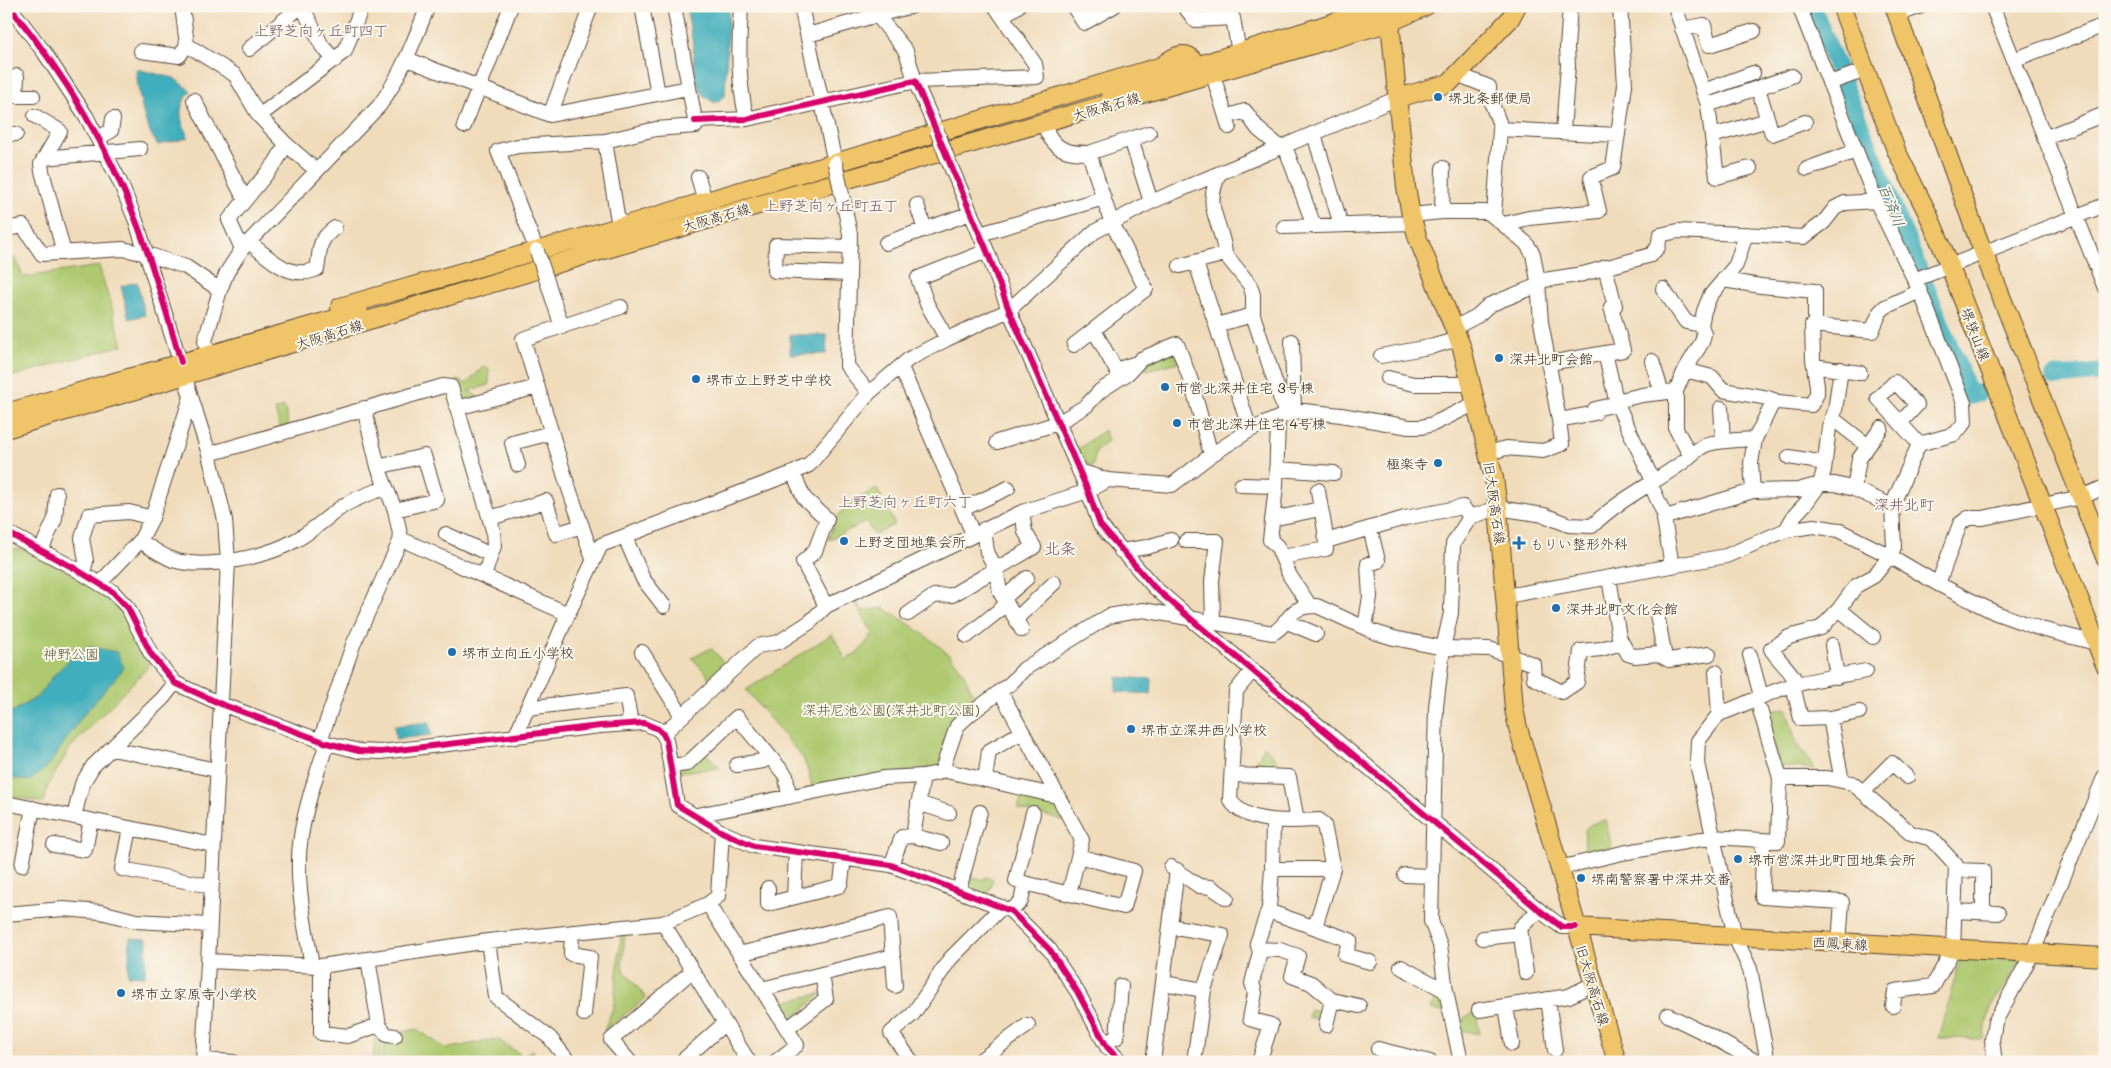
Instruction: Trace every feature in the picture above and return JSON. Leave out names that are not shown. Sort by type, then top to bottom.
[{"type":"main road","name":"大阪高石線","points":[[6,413],[183,370],[208,354],[297,337],[1196,66],[1388,12],[1426,6]]},
{"type":"main road","points":[[1398,98],[1449,83],[1510,19],[1517,6]]},
{"type":"main road","name":"堺狭山線","points":[[1841,6],[1896,150],[1928,214],[2105,665]]},
{"type":"main road","points":[[1896,11],[1984,252],[2105,557]]},
{"type":"main road","name":"大阪高石線","points":[[6,429],[183,370],[1213,75],[1388,12]]},
{"type":"main road","name":"旧大阪高石線","points":[[1388,12],[1406,187],[1412,219],[1456,333],[1476,403],[1498,508],[1514,709],[1518,728],[1575,927],[1617,1062]]},
{"type":"main road","points":[[1143,96],[1131,107],[840,190],[330,342],[314,345],[297,337],[333,309],[705,202],[937,131],[1162,66],[1178,55],[1187,55],[1193,59],[1196,66]]},
{"type":"main road","name":"西鳳東線","points":[[1575,927],[2105,958]]},
{"type":"street","points":[[9,6],[65,83],[98,138],[136,220],[209,454],[224,520],[228,562],[203,1061],[233,1062]]},
{"type":"street","points":[[141,51],[179,56],[187,45],[182,6]]},
{"type":"street","points":[[249,49],[302,6],[322,46],[336,60]]},
{"type":"street","points":[[259,116],[336,60],[344,51],[362,6]]},
{"type":"street","points":[[208,354],[205,341],[226,272],[245,246],[379,106],[393,88],[428,6]]},
{"type":"street","points":[[464,126],[511,6]]},
{"type":"street","points":[[550,115],[591,6]]},
{"type":"street","points":[[642,6],[658,94]]},
{"type":"street","points":[[674,6],[696,123]]},
{"type":"street","points":[[741,6],[738,67],[741,98],[747,119]]},
{"type":"street","points":[[801,6],[850,234],[847,366],[870,393]]},
{"type":"street","points":[[808,35],[913,6]]},
{"type":"street","points":[[562,326],[537,250],[498,151],[518,146],[605,141],[656,129],[696,123],[747,119],[915,81],[1037,77],[1036,64],[998,11],[1018,6]]},
{"type":"street","points":[[1073,6],[1084,24],[1113,6]]},
{"type":"street","points":[[1184,6],[1195,20],[1233,12],[1239,54]]},
{"type":"street","points":[[1563,131],[1568,65],[1566,48],[1570,6]]},
{"type":"street","points":[[1499,219],[1598,211],[1591,177],[1613,168],[1625,85],[1620,6]]},
{"type":"street","points":[[1675,6],[1708,105],[1716,176],[1750,168]]},
{"type":"street","points":[[1799,6],[1836,80],[1856,151],[1876,201],[1922,281],[1964,404],[1965,422],[1955,434],[1919,444]]},
{"type":"street","points":[[1896,11],[1921,6]]},
{"type":"street","points":[[1992,6],[2105,288]]},
{"type":"street","points":[[877,15],[906,51],[915,81],[987,251],[1009,310],[1088,491],[1100,525],[1154,587],[1191,619],[1539,910],[1562,926],[1575,927]]},
{"type":"street","points":[[1682,29],[1704,25],[1710,45],[1754,31]]},
{"type":"street","points":[[2013,60],[2105,25]]},
{"type":"street","points":[[187,45],[235,75],[259,116],[286,144],[317,171]]},
{"type":"street","points":[[407,59],[550,115],[688,88]]},
{"type":"street","points":[[1836,80],[1866,70]]},
{"type":"street","points":[[1703,91],[1753,73]]},
{"type":"street","points":[[1458,74],[1489,87],[1489,97],[1499,122],[1499,219]]},
{"type":"street","points":[[1213,75],[1228,122],[1245,111],[1258,129],[1283,147],[1314,226]]},
{"type":"street","points":[[17,76],[11,94],[33,96]]},
{"type":"street","points":[[1708,105],[1792,76]]},
{"type":"street","points":[[1758,88],[1772,134],[1805,122]]},
{"type":"street","points":[[515,736],[568,614],[601,545],[793,473],[809,464],[870,393],[909,359],[1009,310],[1094,232],[1111,221],[1151,202],[1398,98]]},
{"type":"street","points":[[194,100],[245,200]]},
{"type":"street","points":[[2044,138],[2105,114]]},
{"type":"street","points":[[35,116],[60,131],[44,158],[42,172],[64,252]]},
{"type":"street","points":[[98,138],[111,131],[114,119]]},
{"type":"street","points":[[1712,136],[1768,120]]},
{"type":"street","points":[[1500,130],[1563,131],[1618,135]]},
{"type":"street","points":[[1047,132],[1052,144],[1063,150],[1078,153],[1089,153],[1149,133]]},
{"type":"street","points":[[1314,134],[1341,226]]},
{"type":"street","points":[[1131,139],[1151,202]]},
{"type":"street","points":[[605,141],[619,227]]},
{"type":"street","points":[[286,144],[276,162],[229,220],[245,246],[282,268],[294,273],[306,274],[317,269],[318,251],[323,238],[335,228]]},
{"type":"street","points":[[44,158],[140,149]]},
{"type":"street","points":[[1807,169],[1856,151]]},
{"type":"street","points":[[1074,345],[1146,289],[1111,221],[1089,153]]},
{"type":"street","points":[[1442,212],[1443,168]]},
{"type":"street","points":[[1218,175],[1212,192],[1212,206],[1225,245],[1226,254],[1250,285],[1253,294],[1253,315],[1286,415]]},
{"type":"street","points":[[698,176],[705,202]]},
{"type":"street","points":[[980,234],[1104,198]]},
{"type":"street","points":[[1381,356],[1434,346],[1456,333],[1489,304],[1539,283],[1584,274],[1650,255],[1658,247],[1660,235],[1678,230],[1804,237],[1824,222],[1834,208],[1845,203],[1876,201]]},
{"type":"street","points":[[916,205],[925,230]]},
{"type":"street","points":[[1686,370],[1712,377],[1723,390],[1812,406],[1817,394],[1812,325],[1872,332],[1880,312],[1922,281],[1984,252],[2105,205]]},
{"type":"street","points":[[1284,227],[1341,226],[1412,219],[1442,212],[1488,212],[1499,219],[1526,243],[1533,254],[1539,283],[1541,322],[1562,444],[1543,451],[1506,448],[1488,453]]},
{"type":"street","points":[[886,244],[971,213]]},
{"type":"street","points":[[6,230],[23,226],[42,254],[123,249],[147,254],[186,267],[220,290]]},
{"type":"street","points":[[1559,420],[1595,414],[1595,409],[1669,392],[1686,370],[1702,342],[1704,334],[1701,325],[1710,296],[1736,265],[1746,234]]},
{"type":"street","points":[[849,274],[775,271],[776,245],[850,247]]},
{"type":"street","points":[[947,339],[927,304],[918,278],[987,251]]},
{"type":"street","points":[[1180,266],[1226,254]]},
{"type":"street","points":[[1196,263],[1250,430]]},
{"type":"street","points":[[1549,363],[1623,350],[1611,308],[1615,306],[1605,267]]},
{"type":"street","points":[[1723,280],[1815,291],[1815,326]]},
{"type":"street","points":[[1663,289],[1686,322],[1701,325]]},
{"type":"street","points":[[593,559],[551,432],[523,339],[621,307]]},
{"type":"street","points":[[1216,325],[1253,315]]},
{"type":"street","points":[[1094,330],[1116,370],[1137,363]]},
{"type":"street","points":[[1292,341],[1286,415],[1276,469],[1270,540],[1277,546],[1290,576],[1310,606]]},
{"type":"street","points":[[996,442],[1058,424],[1086,406],[1100,391],[1128,374],[1141,359],[1177,344],[1191,381],[1212,455]]},
{"type":"street","points":[[1605,353],[1616,403],[1666,518],[1664,520],[1672,566]]},
{"type":"street","points":[[1652,361],[1669,392],[1676,429],[1690,455]]},
{"type":"street","points":[[1814,366],[1860,373]]},
{"type":"street","points":[[901,367],[963,510],[979,532],[996,569],[1000,592],[1019,624],[1054,583]]},
{"type":"street","points":[[1786,530],[1794,516],[1820,484],[1841,369]]},
{"type":"street","points":[[1388,378],[1414,384],[1471,384]]},
{"type":"street","points":[[209,454],[443,386],[451,387],[493,530],[494,546],[484,576]]},
{"type":"street","points":[[457,408],[537,387]]},
{"type":"street","points":[[100,583],[140,541],[152,518],[191,397]]},
{"type":"street","points":[[1753,491],[1751,463],[1754,439],[1774,400]]},
{"type":"street","points":[[1079,471],[1108,480],[1172,485],[1250,430],[1286,415],[1304,411],[1341,415],[1409,427],[1421,427],[1433,424],[1476,403]]},
{"type":"street","points":[[364,408],[378,468],[395,510],[401,539],[353,645],[323,742],[301,837],[300,892],[317,966],[321,1033],[348,1036],[379,1025]]},
{"type":"street","points":[[1721,408],[1722,441]]},
{"type":"street","points":[[1832,418],[1868,446]]},
{"type":"street","points":[[1900,423],[1919,444]]},
{"type":"street","points":[[1854,489],[1859,459],[1881,428]]},
{"type":"street","points":[[518,465],[512,443],[551,432]]},
{"type":"street","points":[[1461,1062],[1446,991],[1440,945],[1431,921],[1436,707],[1443,648],[1451,613],[1453,544],[1470,517],[1498,508],[1544,515],[1568,525],[1592,526],[1624,499],[1690,455],[1696,449],[1722,441],[1754,439]]},
{"type":"street","points":[[1859,712],[1830,718],[1801,720],[1794,676],[1771,649],[1789,637],[1821,628],[1839,609],[1856,586],[1874,576],[1890,556],[1894,546],[1892,506],[1919,444]]},
{"type":"street","points":[[378,468],[424,456],[437,500],[395,510]]},
{"type":"street","points":[[1789,457],[1825,463]]},
{"type":"street","points":[[1276,469],[1334,473]]},
{"type":"street","points":[[793,473],[804,498],[827,519],[815,551],[804,562],[826,606]]},
{"type":"street","points":[[663,734],[758,646],[779,642],[810,622],[826,606],[1022,512],[1088,491],[1108,480]]},
{"type":"street","points":[[1666,518],[1753,491],[1798,490],[1820,484],[1834,484],[1854,489],[1892,506]]},
{"type":"street","points":[[1240,485],[1276,486]]},
{"type":"street","points":[[1938,584],[1960,524],[1968,518],[1984,518],[2081,497],[2105,487]]},
{"type":"street","points":[[140,541],[156,552],[174,560],[187,563],[228,562],[270,553],[296,540],[343,506],[365,494],[385,488]]},
{"type":"street","points":[[963,510],[1008,488]]},
{"type":"street","points":[[1282,557],[1326,548],[1318,490]]},
{"type":"street","points":[[42,550],[55,519],[57,494]]},
{"type":"street","points":[[490,518],[546,501],[556,534],[582,526]]},
{"type":"street","points":[[1326,541],[1405,518],[1463,507],[1470,517]]},
{"type":"street","points":[[1272,519],[1320,509]]},
{"type":"street","points":[[83,573],[86,561],[82,538],[89,515],[129,512],[152,518]]},
{"type":"street","points":[[908,614],[934,596],[952,595],[1034,547],[1025,532],[1022,512]]},
{"type":"street","points":[[1506,596],[1726,556],[1786,530],[1814,526],[1838,530],[1996,613],[2096,643]]},
{"type":"street","points":[[1365,628],[1370,597],[1368,564],[1378,561],[1370,528]]},
{"type":"street","points":[[7,534],[42,550],[100,583],[128,608],[151,654],[175,683],[221,704],[323,742],[372,753],[644,723],[663,734],[677,805],[697,815],[722,832],[754,846],[891,864],[1006,909],[1050,950],[1078,993],[1105,1043],[1121,1062]]},
{"type":"street","points":[[446,534],[491,555]]},
{"type":"street","points":[[625,536],[643,579],[664,606]]},
{"type":"street","points":[[401,539],[568,614]]},
{"type":"street","points":[[1121,551],[1147,547],[1171,540]]},
{"type":"street","points":[[1186,542],[1217,541],[1212,582],[1212,622]]},
{"type":"street","points":[[967,636],[1027,578]]},
{"type":"street","points":[[1609,578],[1620,637],[1628,654],[1635,656],[1658,654],[1669,660],[1709,654]]},
{"type":"street","points":[[697,815],[883,778],[923,776],[938,773],[942,770],[957,726],[1011,683],[1024,669],[1109,616],[1143,610],[1266,633],[1277,631],[1291,612],[1310,606],[1317,606],[1365,628],[1394,638],[1443,648],[1478,647],[1490,649],[1533,664],[1534,678],[1562,692],[1577,682],[1581,651],[1601,649],[1622,643]]},
{"type":"street","points":[[1839,609],[1873,637]]},
{"type":"street","points":[[1657,614],[1665,658]]},
{"type":"street","points":[[1285,620],[1316,634]]},
{"type":"street","points":[[1832,645],[1836,677]]},
{"type":"street","points":[[642,652],[682,716]]},
{"type":"street","points":[[1559,868],[1622,853],[1713,837],[1778,841],[1780,778],[1750,655]]},
{"type":"street","points":[[1253,670],[1236,691],[1230,800],[1237,809],[1272,822],[1319,820],[1324,825],[1333,869],[1315,927]]},
{"type":"street","points":[[1768,1062],[1750,969],[1735,937],[1713,837],[1697,763],[1698,741],[1719,714],[1761,703],[1795,684],[1866,671]]},
{"type":"street","points":[[1716,672],[1719,714]]},
{"type":"street","points":[[74,817],[82,784],[93,766],[163,698],[175,683]]},
{"type":"street","points":[[1000,691],[1082,840],[1069,894]]},
{"type":"street","points":[[527,708],[626,696],[631,723]]},
{"type":"street","points":[[670,766],[687,764],[738,717],[786,776],[789,797]]},
{"type":"street","points":[[1830,718],[1842,781]]},
{"type":"street","points":[[985,780],[989,751],[1022,732]]},
{"type":"street","points":[[112,749],[217,770]]},
{"type":"street","points":[[737,765],[763,761],[769,756]]},
{"type":"street","points":[[1864,791],[1892,763],[1907,777]]},
{"type":"street","points":[[942,770],[1057,796]]},
{"type":"street","points":[[1232,775],[1289,777],[1297,820]]},
{"type":"street","points":[[1995,1062],[1992,1040],[1995,1022],[2032,954],[2105,775]]},
{"type":"street","points":[[913,836],[923,776]]},
{"type":"street","points":[[1780,778],[1826,778],[1852,783],[1864,791],[1911,833],[1932,839],[1956,865],[1952,950],[1933,986],[1895,991],[1893,1006]]},
{"type":"street","points":[[6,803],[213,845]]},
{"type":"street","points":[[918,804],[949,813]]},
{"type":"street","points":[[22,865],[33,808]]},
{"type":"street","points":[[959,890],[980,812]]},
{"type":"street","points":[[1034,813],[1016,881],[1124,907],[1134,871],[1078,856]]},
{"type":"street","points":[[54,845],[84,850],[91,820]]},
{"type":"street","points":[[1260,1062],[1271,1024],[1250,1019],[1255,993],[1252,983],[1259,949],[1257,943],[1268,912],[1272,869],[1272,822]]},
{"type":"street","points":[[130,828],[122,869],[211,886]]},
{"type":"street","points":[[208,961],[317,966],[488,941],[662,923],[708,904],[718,896],[722,832]]},
{"type":"street","points":[[891,864],[902,838],[913,836],[941,843]]},
{"type":"street","points":[[1763,840],[1762,897],[1842,902],[1839,943]]},
{"type":"street","points":[[794,897],[796,852]]},
{"type":"street","points":[[768,888],[768,904],[839,886],[844,858]]},
{"type":"street","points":[[1153,1062],[1170,926],[1174,868],[1199,886],[1211,886],[1227,898]]},
{"type":"street","points":[[1272,869],[1333,869]]},
{"type":"street","points":[[1956,870],[1984,871],[1983,912]]},
{"type":"street","points":[[1405,875],[1431,876]]},
{"type":"street","points":[[912,1062],[891,1033],[913,1014],[950,959],[1006,909],[1021,901],[1025,883]]},
{"type":"street","points":[[708,904],[796,1045],[775,1062]]},
{"type":"street","points":[[6,914],[78,910],[101,912],[136,921],[209,925]]},
{"type":"street","points":[[1526,973],[1520,928],[1539,910]]},
{"type":"street","points":[[1955,911],[1998,913]]},
{"type":"street","points":[[1268,912],[1350,940],[1345,955],[1370,962]]},
{"type":"street","points":[[739,954],[890,917],[894,986]]},
{"type":"street","points":[[662,923],[749,1062]]},
{"type":"street","points":[[1170,926],[1222,935],[1204,990],[1194,1062]]},
{"type":"street","points":[[572,932],[571,954],[590,957],[584,1014]]},
{"type":"street","points":[[1483,938],[1521,934]]},
{"type":"street","points":[[488,941],[496,997],[550,1038],[569,1062]]},
{"type":"street","points":[[1259,949],[1280,950],[1298,956],[1292,976],[1311,983],[1332,1000],[1359,1006]]},
{"type":"street","points":[[762,989],[893,956]]},
{"type":"street","points":[[368,959],[379,1025],[387,1035],[395,1036]]},
{"type":"street","points":[[1401,967],[1446,991]]},
{"type":"street","points":[[630,1062],[612,1040],[692,970]]},
{"type":"street","points":[[787,1029],[826,999],[822,974]]},
{"type":"street","points":[[1163,983],[1204,990]]},
{"type":"street","points":[[1479,1010],[1569,996],[1593,984]]},
{"type":"street","points":[[1105,1043],[1117,1038],[1122,986]]},
{"type":"street","points":[[1548,999],[1555,1050]]},
{"type":"street","points":[[1326,1026],[1332,1000]]},
{"type":"street","points":[[1506,1006],[1512,1044]]},
{"type":"street","points":[[1668,1015],[1758,1062]]},
{"type":"street","points":[[681,1062],[725,1023]]},
{"type":"street","points":[[978,1062],[1028,1025]]},
{"type":"street","points":[[1378,1049],[1430,1062]]},
{"type":"green space","points":[[16,258],[23,277],[99,266],[123,345],[6,378],[6,259]]},
{"type":"green space","points":[[1172,351],[1179,362],[1146,370],[1145,366],[1148,362]]},
{"type":"green space","points":[[484,366],[489,370],[489,385],[469,391],[478,397],[463,401],[459,399],[455,383],[458,379],[466,384]]},
{"type":"green space","points":[[284,407],[289,426],[280,428],[275,410]]},
{"type":"green space","points":[[1104,430],[1108,441],[1096,450],[1093,466],[1082,463],[1077,450]]},
{"type":"green space","points":[[877,489],[894,525],[874,535],[866,522],[828,540],[836,520],[845,507]]},
{"type":"green space","name":"神野公園","points":[[12,549],[24,549],[45,558],[91,586],[115,604],[129,623],[150,665],[70,748],[48,785],[44,803],[6,795],[6,557]]},
{"type":"green space","name":"深井尼池公園(深井北町公園)","points":[[855,598],[862,611],[884,608],[940,647],[959,665],[977,702],[938,767],[812,788],[803,758],[746,690],[832,634],[846,660],[862,649],[873,633],[852,599]]},
{"type":"green space","points":[[711,648],[728,667],[710,683],[707,674],[692,658]]},
{"type":"green space","points":[[1786,708],[1796,742],[1815,769],[1779,766],[1768,724],[1774,718],[1772,711]]},
{"type":"green space","points":[[1264,746],[1279,762],[1278,772],[1255,771],[1255,766]]},
{"type":"green space","points":[[705,752],[720,768],[677,772]]},
{"type":"green space","points":[[1023,790],[1054,798],[1067,821],[1018,809]]},
{"type":"green space","points":[[1605,820],[1612,847],[1585,853],[1586,830],[1591,824]]},
{"type":"green space","points":[[970,876],[984,880],[985,877],[993,879],[988,895],[970,888],[968,884]]},
{"type":"green space","points":[[621,933],[625,933],[622,968],[646,998],[604,1031],[614,1005]]},
{"type":"green space","points":[[1961,957],[2021,959],[2012,976],[1991,1006],[1983,1039],[1938,1038]]},
{"type":"green space","points":[[822,993],[793,1019],[789,1018],[779,1003]]},
{"type":"green space","points":[[1438,993],[1443,996],[1447,1013],[1430,1009]]},
{"type":"green space","points":[[1310,1009],[1322,1012],[1320,1020],[1308,1017]]},
{"type":"green space","points":[[1476,1011],[1480,1034],[1460,1030],[1459,1022],[1464,1021],[1464,1018]]},
{"type":"green space","points":[[417,1029],[446,1049],[497,1039],[523,1056],[532,1050],[541,1062],[381,1062],[387,1035]]},
{"type":"green space","points":[[379,1030],[382,1045],[378,1061],[373,1061],[375,1032]]},
{"type":"water","points":[[686,6],[729,6],[725,96],[715,103],[703,95],[695,78],[693,45]]},
{"type":"water","points":[[136,69],[174,78],[191,91],[181,108],[181,119],[188,138],[158,145],[148,128],[145,118]]},
{"type":"water","points":[[137,282],[145,315],[129,319],[121,286]]},
{"type":"water","points":[[790,335],[827,335],[826,354],[790,354]]},
{"type":"water","points":[[90,647],[117,652],[124,668],[84,714],[49,765],[30,781],[6,777],[6,710],[12,712],[37,697],[55,674],[75,654]]},
{"type":"water","points":[[1117,677],[1152,679],[1151,694],[1116,692]]},
{"type":"water","points":[[429,722],[431,735],[396,739],[394,726]]},
{"type":"water","points":[[130,938],[147,939],[145,976],[128,975]]},
{"type":"waterway","name":"百済川","points":[[1812,6],[1970,396],[1978,393]]},
{"type":"waterway","points":[[2054,377],[2105,372]]},
{"type":"cycle path","points":[[9,6],[47,56],[81,108],[111,164],[143,238],[181,362]]},
{"type":"cycle path","points":[[695,121],[747,119],[915,81],[987,251],[1009,310],[1088,491],[1100,525],[1154,587],[1191,619],[1539,910],[1562,927],[1575,927]]},
{"type":"cycle path","points":[[6,532],[74,568],[113,592],[128,608],[151,654],[175,683],[221,704],[327,743],[359,751],[381,752],[600,726],[644,723],[658,729],[666,740],[677,805],[722,832],[754,846],[891,865],[1011,911],[1050,950],[1078,993],[1107,1047],[1121,1062]]},
{"type":"place","name":"堺北条郵便局","points":[[1438,97]]},
{"type":"place","name":"深井北町会館","points":[[1499,358]]},
{"type":"place","name":"堺市立上野芝中学校","points":[[696,379]]},
{"type":"place","name":"市営北深井住宅 3号棟","points":[[1165,387]]},
{"type":"place","name":"市営北深井住宅 4号棟","points":[[1177,423]]},
{"type":"place","name":"極楽寺","points":[[1438,463]]},
{"type":"place","name":"上野芝団地集会所","points":[[844,541]]},
{"type":"place","name":"もりい整形外科","points":[[1519,543]]},
{"type":"place","name":"深井北町文化会館","points":[[1556,608]]},
{"type":"place","name":"堺市立向丘小学校","points":[[452,652]]},
{"type":"place","name":"堺市立深井西小学校","points":[[1131,729]]},
{"type":"place","name":"堺市営深井北町団地集会所","points":[[1738,859]]},
{"type":"place","name":"堺南警察署中深井交番","points":[[1581,878]]},
{"type":"place","name":"堺市立家原寺小学校","points":[[121,993]]},
{"type":"district","name":"上野芝向ヶ丘町四丁","points":[[321,30]]},
{"type":"district","name":"上野芝向ヶ丘町五丁","points":[[831,205]]},
{"type":"district","name":"上野芝向ヶ丘町六丁","points":[[905,501]]},
{"type":"district","name":"深井北町","points":[[1904,504]]},
{"type":"district","name":"北条","points":[[1060,547]]}]
